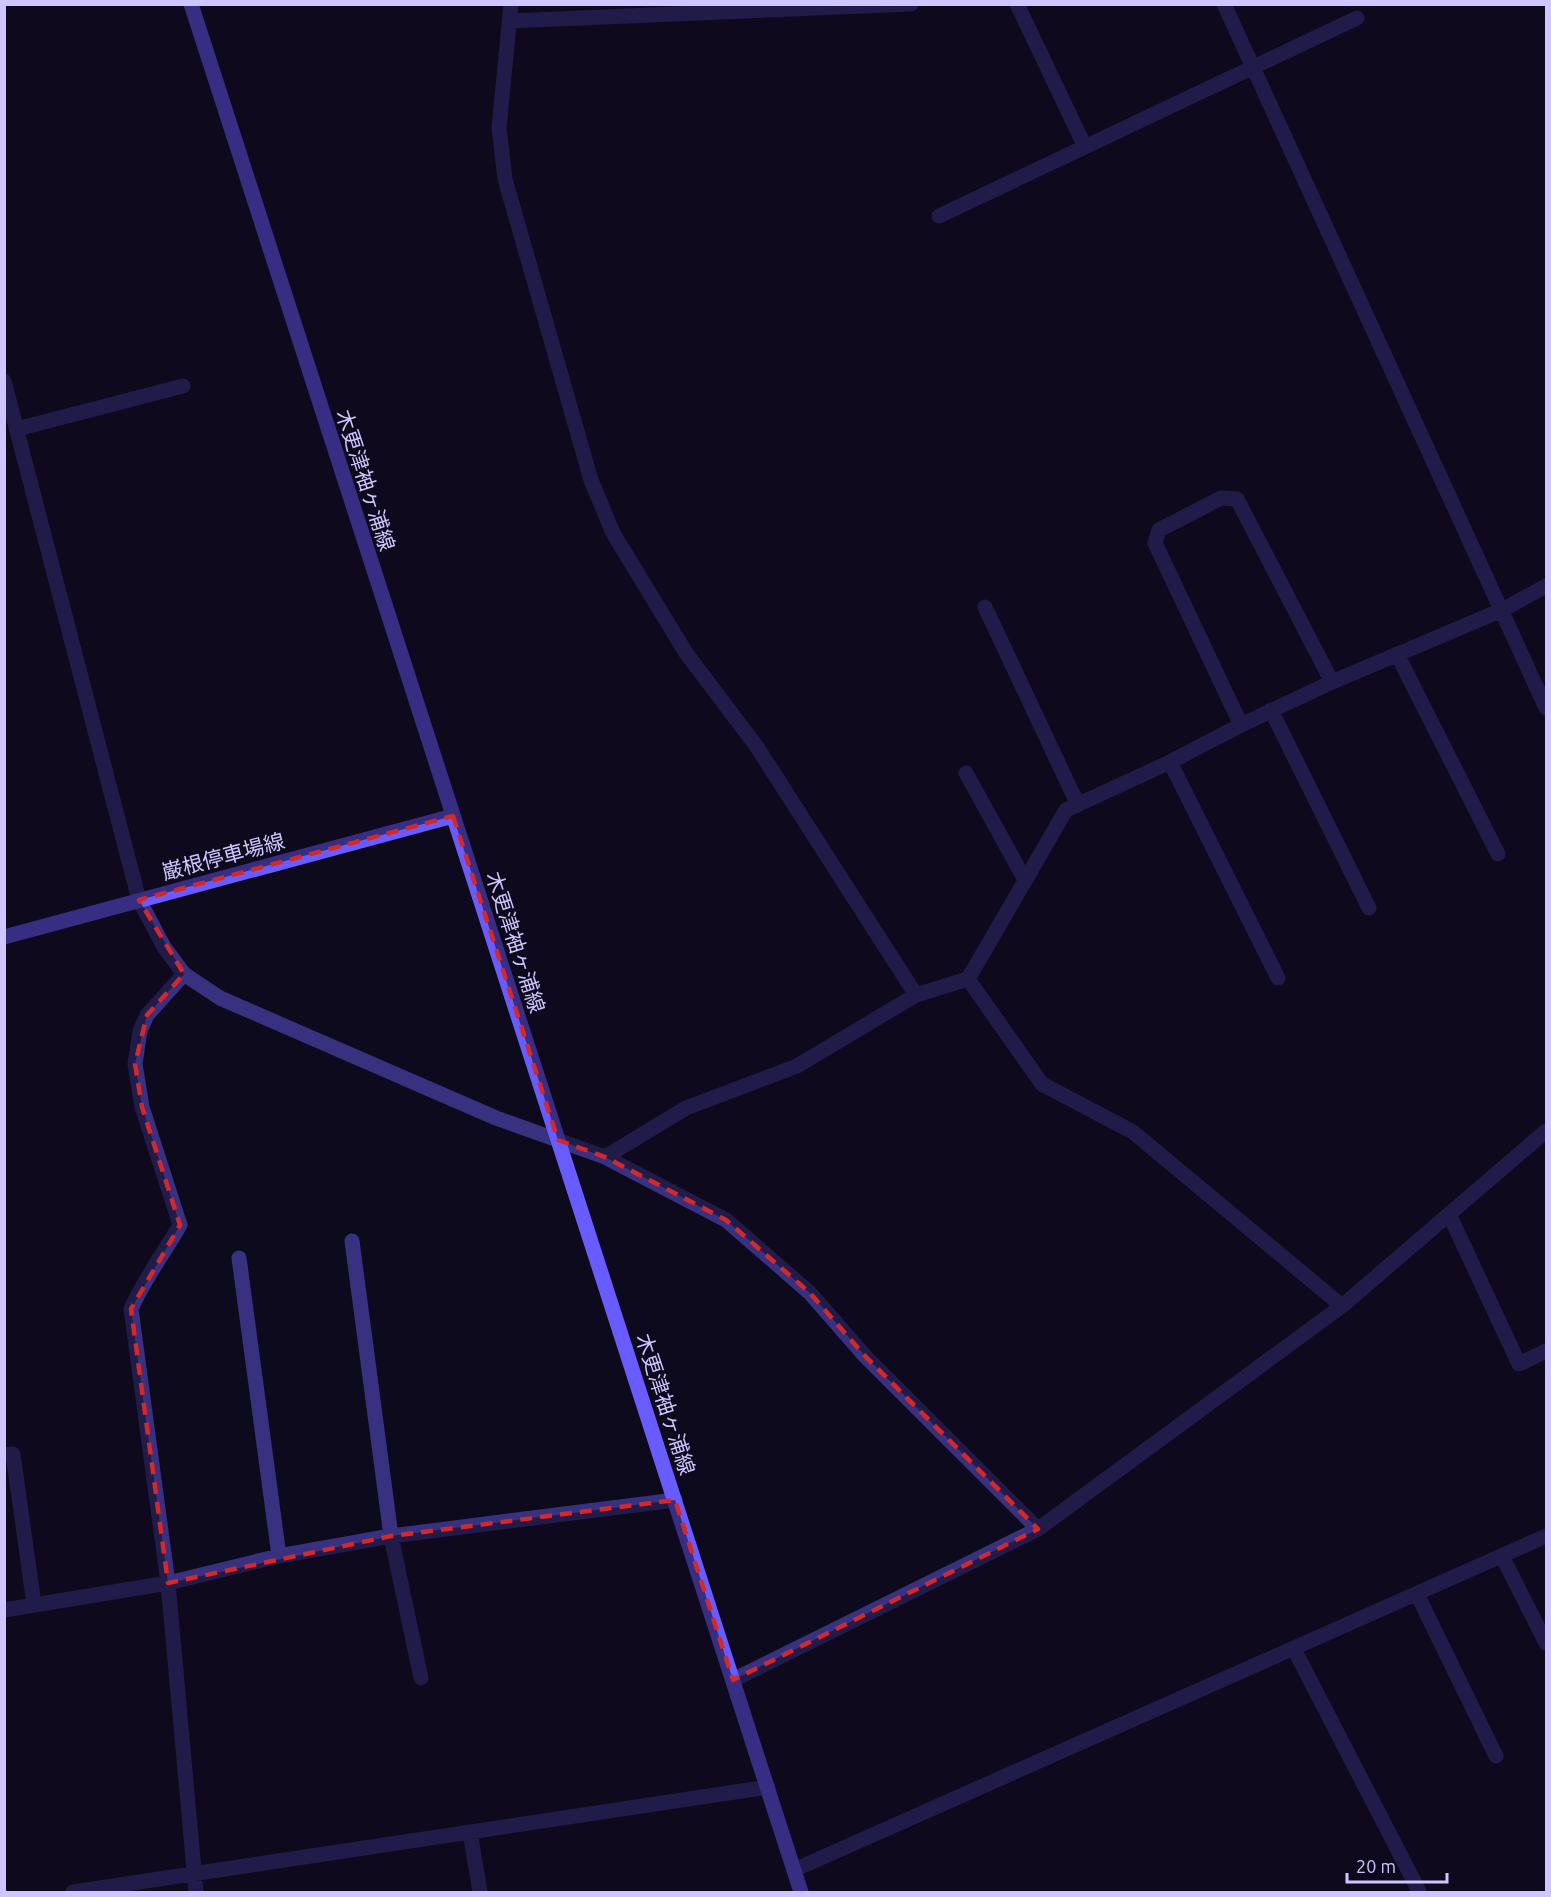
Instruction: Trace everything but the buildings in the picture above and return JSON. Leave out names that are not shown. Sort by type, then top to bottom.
[{"type":"main road","name":"木更津袖ヶ浦線","points":[[191,4],[801,1893]]},
{"type":"main road","name":"巌根停車場線","points":[[4,937],[453,816]]},
{"type":"street","points":[[512,4],[500,128],[505,179],[591,480],[613,534],[686,653],[757,747],[916,995]]},
{"type":"street","points":[[509,21],[911,4]]},
{"type":"street","points":[[1017,4],[1085,147]]},
{"type":"street","points":[[1224,4],[1546,708]]},
{"type":"street","points":[[939,216],[1357,18]]},
{"type":"street","points":[[4,381],[139,900],[164,946],[184,974],[220,998],[496,1118],[605,1157],[726,1220],[810,1293],[865,1356],[1038,1529]]},
{"type":"street","points":[[17,429],[183,386]]},
{"type":"street","points":[[1241,725],[1155,543],[1159,530],[1221,498],[1237,499],[1332,682]]},
{"type":"street","points":[[605,1157],[686,1108],[797,1066],[916,995],[968,979],[1066,810],[1170,762],[1271,710],[1502,610],[1546,586]]},
{"type":"street","points":[[985,607],[1078,805]]},
{"type":"street","points":[[1396,654],[1498,854]]},
{"type":"street","points":[[1271,710],[1369,908]]},
{"type":"street","points":[[1170,762],[1278,978]]},
{"type":"street","points":[[966,774],[1025,880]]},
{"type":"street","points":[[184,974],[147,1015],[140,1031],[135,1065],[142,1107],[180,1225],[141,1286],[131,1309],[168,1583],[196,1893]]},
{"type":"street","points":[[968,979],[1042,1084],[1133,1132],[1342,1306]]},
{"type":"street","points":[[733,1680],[1038,1529],[1342,1306],[1546,1131]]},
{"type":"street","points":[[1449,1214],[1519,1364],[1546,1351]]},
{"type":"street","points":[[352,1241],[391,1536],[421,1678]]},
{"type":"street","points":[[239,1258],[279,1556]]},
{"type":"street","points":[[4,1455],[13,1454],[34,1605]]},
{"type":"street","points":[[4,1610],[168,1583],[279,1556],[391,1536],[675,1500]]},
{"type":"street","points":[[794,1870],[1546,1536]]},
{"type":"street","points":[[1502,1556],[1546,1643]]},
{"type":"street","points":[[1417,1594],[1496,1756]]},
{"type":"street","points":[[1294,1649],[1419,1891]]},
{"type":"street","points":[[73,1893],[768,1787]]},
{"type":"street","points":[[470,1832],[480,1893]]},
{"type":"highlighted area","points":[[453,816],[558,1140],[605,1157],[726,1220],[810,1293],[865,1356],[1038,1529],[733,1680],[675,1500],[391,1536],[168,1583],[131,1309],[180,1225],[142,1107],[135,1064],[147,1015],[184,974],[139,900]]}]
